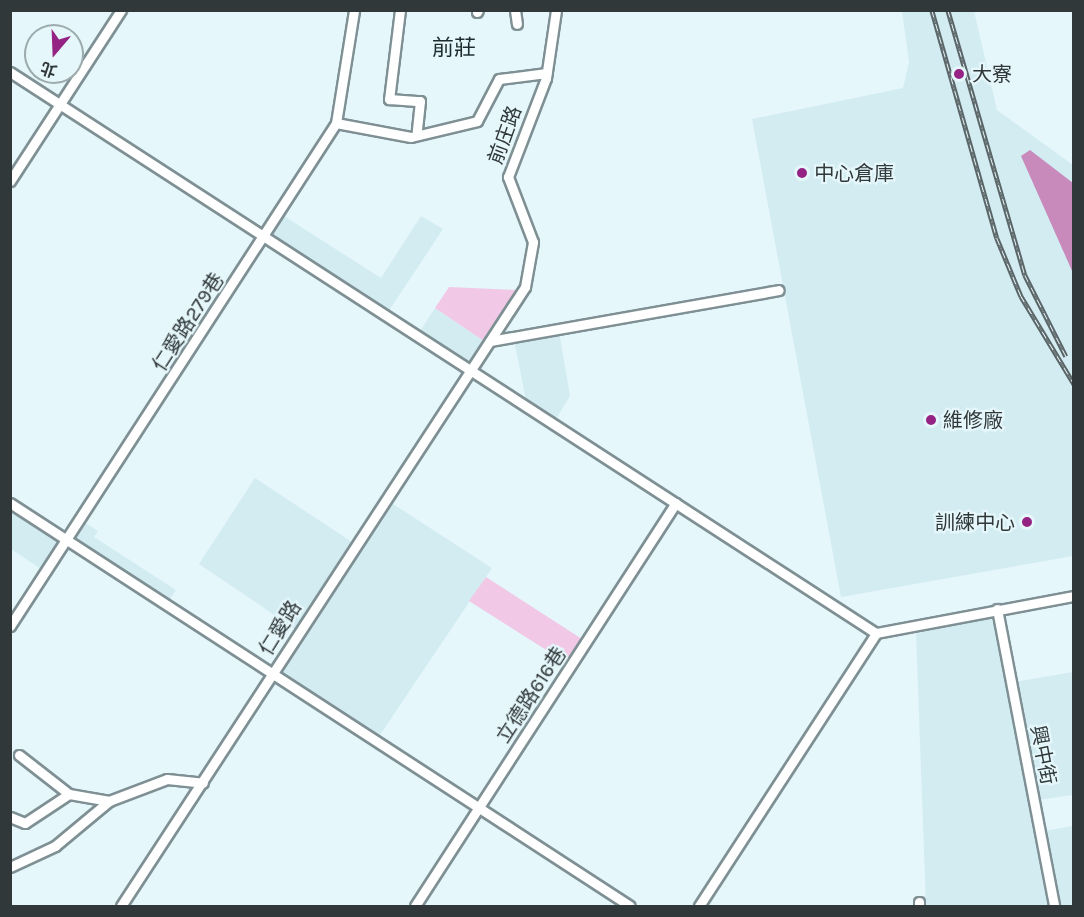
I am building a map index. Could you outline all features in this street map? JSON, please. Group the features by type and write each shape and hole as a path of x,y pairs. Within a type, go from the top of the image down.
{"street":[{"path":"10,181 121,10"},
{"path":"336,123 354,10"},
{"path":"400,10 389,99 420,101 417,132"},
{"path":"515,10 517,24"},
{"name":"前庄路","path":"471,370 520,297 528,272 533,242 508,177 547,73 556,10"},
{"path":"10,72 876,633 1074,596"},
{"name":"前庄路","path":"336,123 411,136 417,132 477,121 499,79 547,73"},
{"name":"仁愛路279巷","path":"10,626 264,238 336,123"},
{"path":"490,341 779,290"},
{"name":"仁愛路","path":"121,906 471,370"},
{"path":"10,503 630,906"},
{"name":"立德路616巷","path":"416,906 676,504"},
{"name":"興中街","path":"997,609 1054,906"},
{"path":"699,906 876,633"},
{"path":"19,755 69,794 110,801"},
{"path":"10,867 55,846 110,801 167,779 203,783"},
{"path":"10,817 25,823 69,794"}],"shaded area":[{"path":"902,11 974,11 997,110 1073,165 1073,556 841,597 752,119 903,88 909,62"},
{"path":"1030,150 1073,183 1073,273 1021,156"},
{"path":"284,216 381,278 421,216 443,229 388,312 269,237"},
{"path":"449,287 518,290 484,341 435,308"},
{"path":"435,308 484,341 469,363 420,331"},
{"path":"559,331 570,396 556,419 526,400 514,340"},
{"path":"255,478 352,542 295,629 199,564"},
{"path":"393,504 492,568 378,738 280,676"},
{"path":"10,510 59,541 41,569 11,549"},
{"path":"84,522 98,531 94,537 176,590 168,602 73,540"},
{"path":"486,577 582,639 565,662 469,601"},
{"path":"995,614 1048,906 926,906 916,634"},
{"path":"1073,672 1073,795 1038,800 1014,682"},
{"path":"1073,826 1073,906 1059,906 1044,831"}],"railway":[{"path":"932,10 997,238 1021,296 1074,384"},
{"path":"948,10 1025,275 1066,356"}],"place":[{"name":"大寮","path":"959,74"},
{"name":"中心倉庫","path":"802,173"},
{"name":"維修廠","path":"931,420"},
{"name":"訓練中心","path":"1027,522"}],"district":[{"name":"前莊","path":"454,49"}]}
